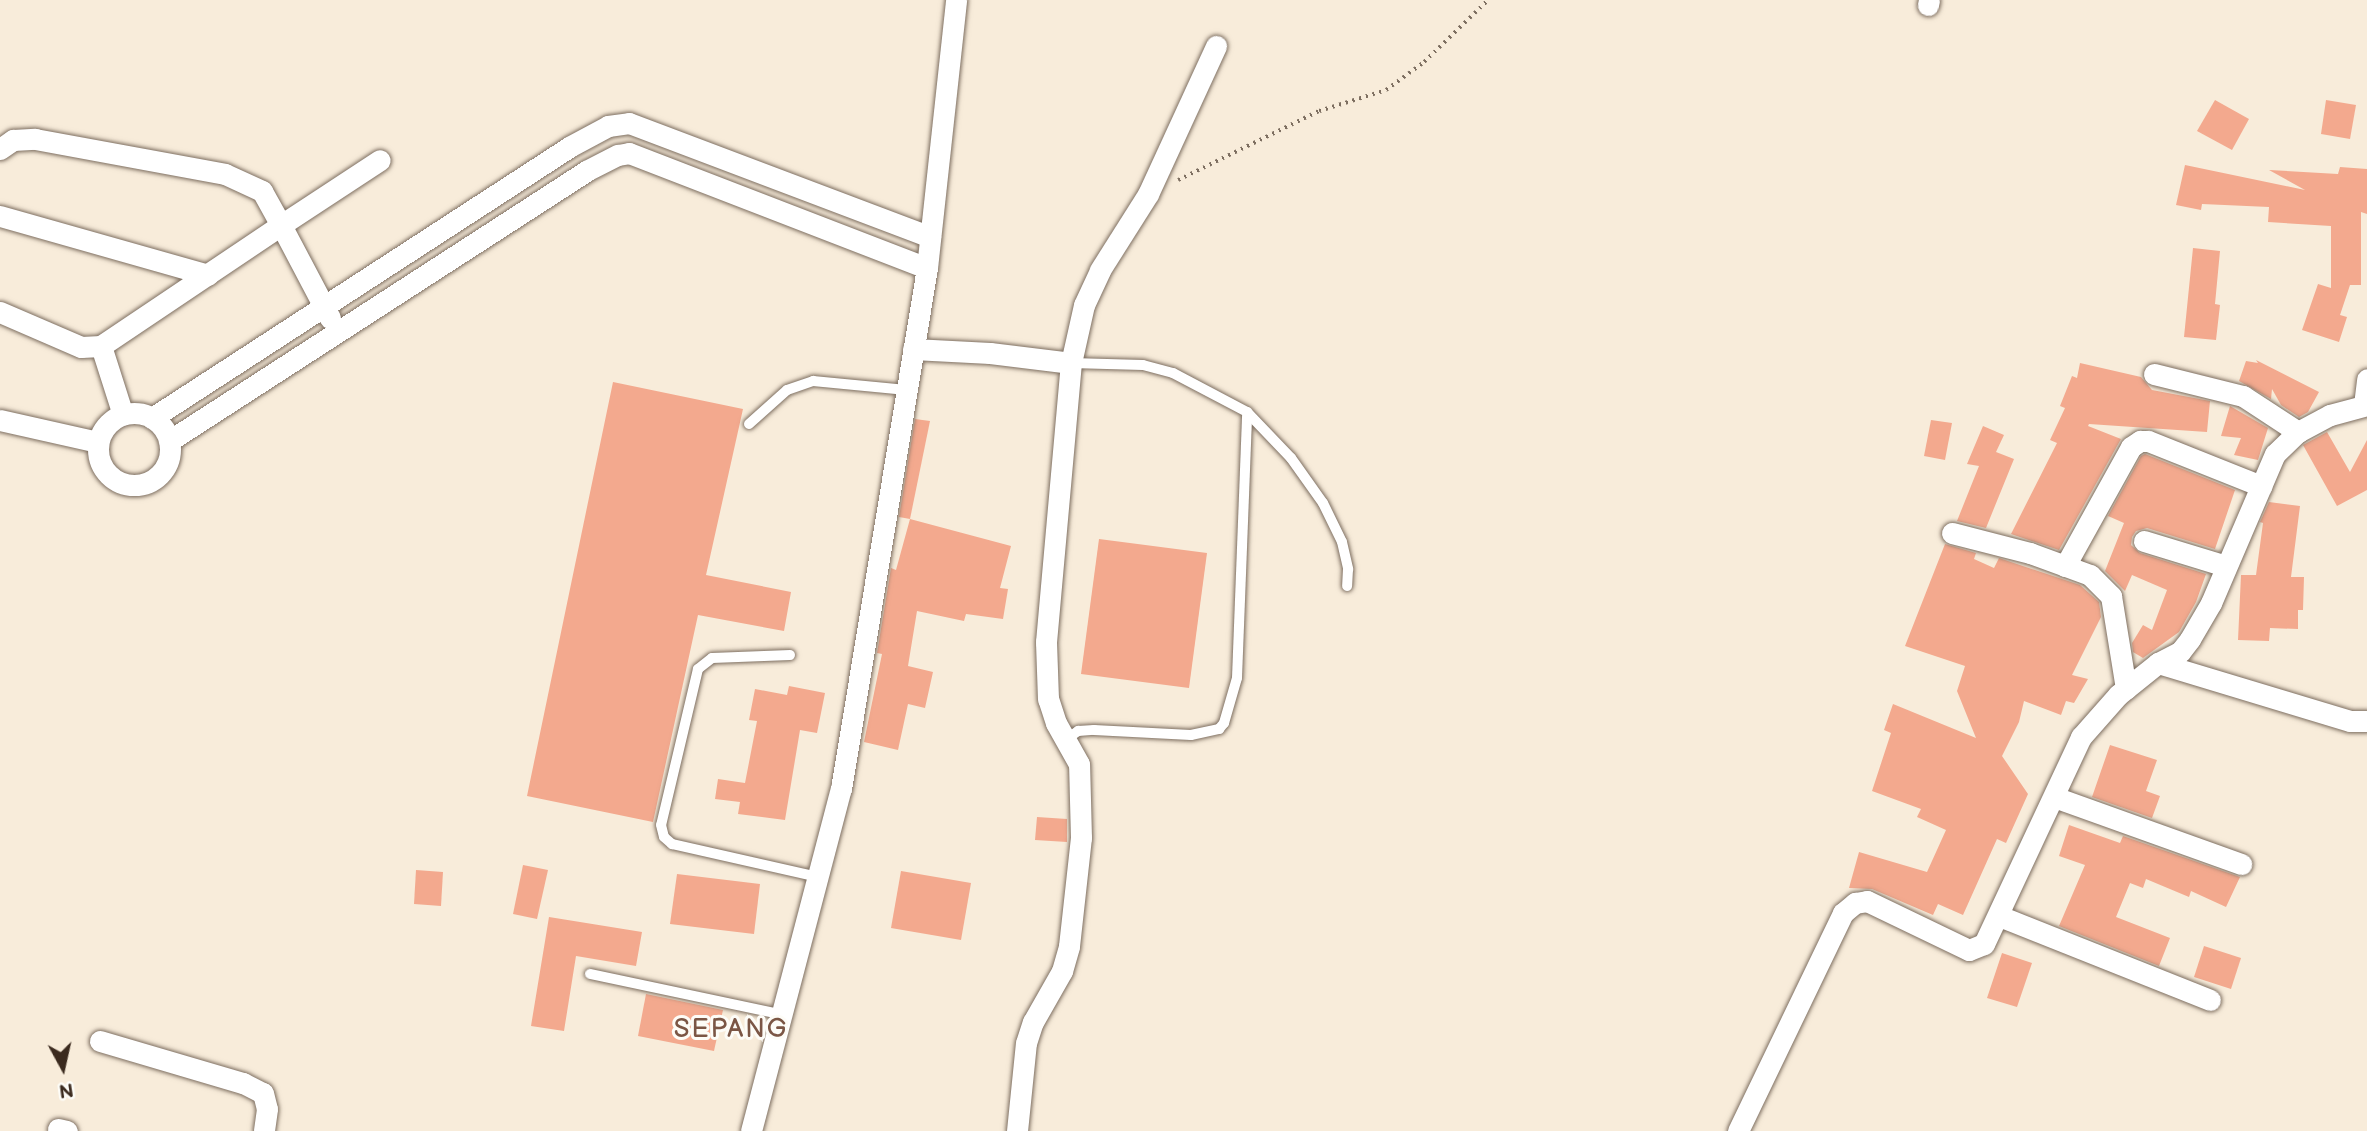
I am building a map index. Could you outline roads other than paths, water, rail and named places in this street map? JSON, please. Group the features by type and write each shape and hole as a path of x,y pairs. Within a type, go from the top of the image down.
{"street":[{"path":"751,1131 841,789 927,268 956,0"},
{"path":"1017,1131 1026,1043 1033,1022 1062,971 1069,946 1081,838 1079,764 1067,738 1056,723 1048,699 1046,642 1071,363 1084,305 1100,270 1147,194 1216,46"},
{"path":"152,418 608,126 629,123 930,237"},
{"path":"0,149 13,140 35,139 225,174 262,191 323,307 339,331"},
{"path":"670,169 679,142"},
{"path":"169,441 606,159 629,153 927,268"},
{"path":"0,312 81,347 101,345 380,160"},
{"path":"836,233 845,205"},
{"path":"0,216 208,275"},
{"path":"101,345 123,415"},
{"path":"914,349 990,353 1071,363"},
{"path":"2154,374 2243,396 2298,432"},
{"path":"1740,1126 1843,913 1855,903 1867,901 1969,950 1984,944 2081,737 2126,690 2158,663 2180,652 2190,639 2211,603 2275,454 2298,432 2330,415 2366,405 2367,379"},
{"path":"133,413 152,418 166,432 169,441 168,461 157,477 139,485 130,485 111,478 104,470 97,452 98,442 107,425 123,415 133,413"},
{"path":"0,420 98,442"},
{"path":"2065,566 2131,447 2140,441 2148,441 2261,486"},
{"path":"1952,533 2030,553 2090,575 2111,596 2126,690"},
{"path":"2144,541 2226,566"},
{"path":"2158,663 2350,721 2367,721"},
{"path":"2054,797 2241,864"},
{"path":"1999,916 2210,1000"},
{"path":"100,1041 243,1083 264,1093 267,1109 264,1131"}],"lane":[{"path":"1071,363 1143,365 1173,373 1247,412 1291,458 1323,503 1342,542 1348,569 1347,586"},
{"path":"748,424 787,390 813,381 907,390"},
{"path":"1067,738 1077,732 1094,730 1191,735 1219,729 1224,723 1237,678 1247,412"},
{"path":"790,655 712,657 698,669 661,825 663,837 672,844 819,877"},
{"path":"590,974 780,1014"}],"district":[{"name":"SEPANG","path":"731,1030"}]}
